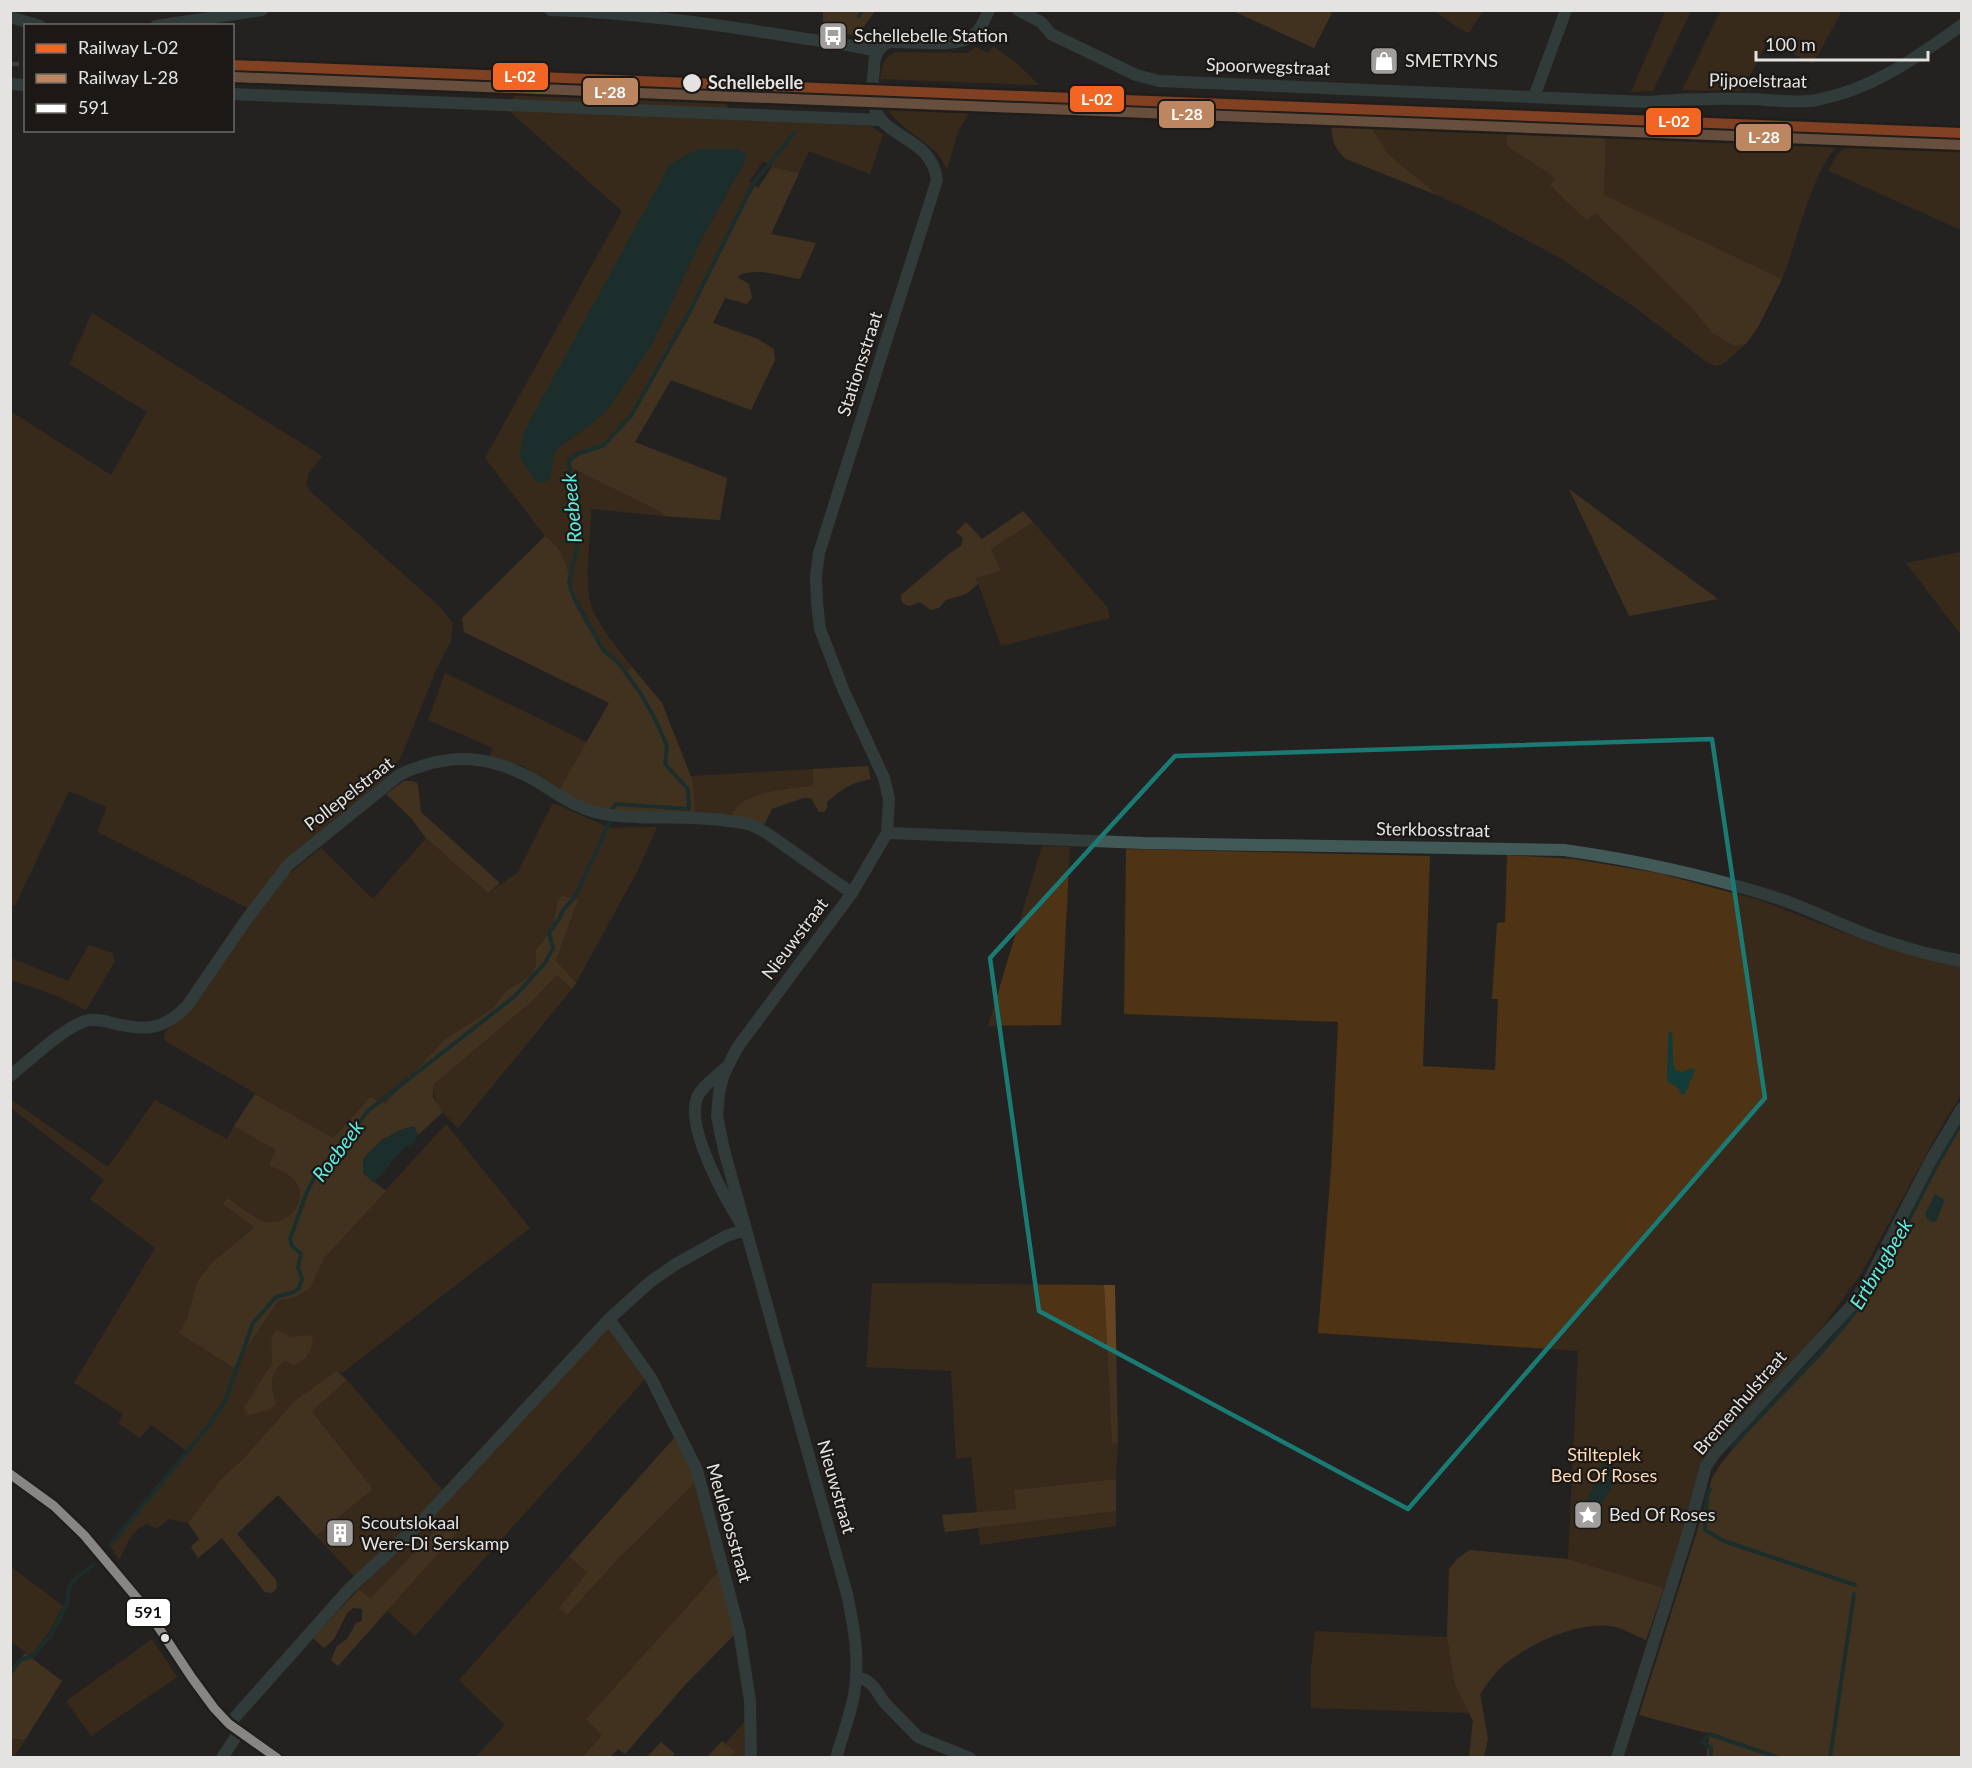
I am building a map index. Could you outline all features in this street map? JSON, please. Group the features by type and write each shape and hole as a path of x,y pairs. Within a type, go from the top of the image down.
{"street":[{"path":"169,24 262,10"},
{"path":"550,10 674,20 858,46 878,51"},
{"path":"882,120 875,111 873,102 874,63 881,46 890,42 962,41 979,30 989,10"},
{"name":"Spoorwegstraat","path":"1018,10 1041,22 1052,34 1148,79 1534,97"},
{"path":"1534,97 1566,10"},
{"path":"10,17 33,24"},
{"name":"Pijpoelstraat","path":"1534,97 1647,102 1688,99 1814,101 1843,94 1903,67 1962,25"},
{"path":"234,94 882,120"},
{"name":"Stationsstraat","path":"882,120 932,159 937,180 823,542 816,578 820,629 830,658 884,778 890,799 887,832"},
{"name":"Pollepelstraat","path":"10,1076 61,1036 86,1021 101,1020 138,1029 162,1025 176,1018 288,865 399,775 416,766 440,760 463,758 488,761 510,768 535,780 581,809 610,815 686,817 751,825 768,834 852,893"},
{"name":"Nieuwstraat","path":"836,1758 854,1696 857,1653 854,1629 847,1594 745,1230 717,1116 723,1076 737,1048 852,893 887,832"},
{"name":"Sterkbosstraat","path":"887,832 1144,843 1564,850 1662,867 1777,898 1881,940 1935,956 1962,961"},
{"name":"Nieuwstraat","path":"729,1064 698,1095 694,1106 700,1142 731,1208 745,1230"},
{"name":"Bremenhulstraat","path":"1617,1758 1688,1533 1706,1466 1715,1453 1851,1306 1870,1278 1931,1160 1962,1108"},
{"path":"222,1758 234,1728 349,1589 418,1525 609,1319 650,1282 676,1264 726,1236 745,1230"},
{"name":"Meulebosstraat","path":"609,1319 651,1378 697,1470 739,1630 750,1701 752,1758"},
{"path":"10,1474 54,1506 84,1535 147,1610 214,1708 234,1728 278,1758"},
{"path":"856,1677 866,1680 874,1687 884,1702 918,1737 970,1758"}],"highlighted area":[{"path":"1712,739 1765,1098 1408,1509 1039,1311 990,958 1175,756"}],"green space":[{"path":"1666,10 1691,11 1653,91 1631,92"},
{"path":"1721,10 1842,11 1813,64 1768,41 1742,91 1682,90"},
{"path":"1435,11 1483,11 1469,33"},
{"path":"993,46 1020,66 1039,85 880,79 882,67 895,52 968,53 975,47 988,53"},
{"path":"515,91 725,102 735,119 871,126 883,135 870,174 809,151 799,173 772,167 763,161 749,182 755,186 731,227 665,358 631,416 604,445 578,454 572,468 663,513 663,516 591,509 589,598 600,624 632,667 628,671 620,667 604,651 581,616 572,598 568,570 559,550 545,536 485,458 622,211 509,111","holes":["737,149 746,159 702,238 652,344 608,409 561,445 554,455"]},
{"path":"894,100 972,108 958,132 947,170 937,153 893,116 886,102"},
{"path":"1369,123 1507,127 1507,146 1557,178 1551,185 1586,220 1596,212 1692,308 1712,333 1734,346 1746,344 1723,364 1716,366 1705,361 1633,306 1560,258 1484,217 1439,196 1389,155"},
{"path":"1606,130 1845,138 1823,166 1807,204 1782,279 1604,195"},
{"path":"1855,144 1961,149 1961,230 1829,171 1838,154"},
{"path":"92,313 322,456 308,475 306,484 311,492 439,606 453,623 451,641 437,668 401,757 384,779 307,842 248,908 97,832 107,807 69,791 15,906 11,905 10,411 111,475 147,412 69,364"},
{"path":"1033,522 1107,607 1110,618 1001,646 976,578 1001,571 991,549"},
{"path":"1962,552 1961,635 1906,563"},
{"path":"445,673 587,742 559,790 523,766 490,756 493,748 428,720"},
{"path":"813,769 814,786 781,789 740,804 731,817 695,814 691,776"},
{"path":"553,803 610,828 657,827 638,870 576,983 556,962 578,900 558,900 552,929 536,950 536,965 532,975 507,990 492,1009 444,1040 385,1104 370,1097 332,1138 165,1041 166,1031 177,1022 285,877 321,848 373,899 426,838 488,893 517,873"},
{"path":"1042,846 1070,847 1061,1025 988,1026"},
{"name":"Stilteplek Bed Of Roses","path":"1126,849 1430,856 1423,1066 1495,1070 1498,999 1492,999 1497,923 1505,922 1507,855 1574,859 1658,873 1759,900 1873,944 1961,967 1961,1095 1861,1274 1817,1334 1716,1443 1664,1588 1568,1559 1578,1351 1318,1333 1331,1169 1338,1022 1124,1014"},
{"path":"89,945 112,953 115,961 86,1010 52,994 11,980 11,958 68,981"},
{"path":"557,975 572,989 458,1128 437,1104 433,1085 530,1003"},
{"path":"10,1099 108,1167 155,1100 227,1139 234,1126 277,1150 269,1165 291,1177 298,1186 300,1194 296,1209 283,1219 267,1222 227,1198 223,1204 254,1227 242,1236 197,1282 187,1318 179,1333 232,1368 278,1301 296,1297 310,1288 325,1257 446,1124 530,1228 342,1373 337,1371 220,1480 188,1523 169,1519 157,1529 147,1524 141,1527 130,1539 119,1560 110,1546 187,1451 151,1425 140,1438 118,1423 123,1414 74,1383 155,1248 90,1199 104,1180 11,1108","holes":["310,1335 293,1365 285,1361 274,1373 272,1390 276,1401 267,1411 248,1414 256,1389 272,1363 271,1340"]},
{"path":"872,1283 1104,1285 1112,1442 1118,1442 1116,1479 1014,1490 1016,1509 977,1512 971,1457 956,1459 951,1371 866,1367"},
{"path":"607,1326 647,1377 415,1636 387,1611 459,1529 448,1518 370,1600 359,1589 432,1516"},
{"path":"347,1380 444,1492 356,1578 316,1536 373,1489 312,1410"},
{"path":"695,1477 720,1570 586,1719 603,1734 581,1757 476,1757 505,1725 459,1680 569,1556 587,1573 558,1609 567,1615 620,1557 693,1485"},
{"path":"1116,1511 1116,1526 980,1545 978,1528"},
{"path":"10,1566 63,1606 50,1631 29,1655 11,1641"},
{"path":"1315,1631 1447,1637 1455,1685 1469,1713 1311,1708 1311,1668"},
{"path":"152,1639 177,1677 91,1736 66,1701"},
{"path":"747,1719 749,1757 730,1757 734,1752 725,1744"},
{"path":"10,1739 25,1740 14,1757 11,1757"}],"shaded area":[{"path":"823,10 875,11 858,35 823,33"},
{"path":"1326,10 1332,13 1314,48 1233,11"},
{"path":"1331,122 1369,123 1389,155 1439,196 1346,159 1338,151 1334,142"},
{"path":"1507,127 1606,130 1604,195 1782,279 1758,327 1746,344 1734,346 1712,333 1692,308 1596,213 1586,220 1550,185 1556,178 1507,146"},
{"path":"772,167 799,173 771,234 816,243 800,279 759,272 737,277 749,284 752,298 747,304 725,298 713,323 758,339 774,349 775,360 751,410 671,380 635,442 727,478 720,520 663,516 663,513 572,468 569,460 578,454 604,445 631,416 665,358 731,227 755,186 758,188"},
{"path":"1569,489 1718,599 1629,616"},
{"path":"1023,511 1033,522 991,549 1001,571 976,578 978,584 966,594 946,600 939,608 931,610 920,602 909,606 902,603 901,595 961,546 963,538 956,532 966,522 982,539"},
{"path":"545,536 555,545 562,557 570,577 572,598 604,651 628,671 632,667 662,703 693,782 695,814 605,810 581,803 559,790 609,703 464,632 462,618"},
{"path":"868,766 871,779 853,784 843,790 827,802 824,812 819,812 811,798 803,798 772,809 764,825 731,817 745,800 785,789 813,786 813,769"},
{"path":"404,781 413,781 418,784 421,812 500,883 488,893 426,838 411,818 386,794"},
{"path":"563,896 578,900 556,961 576,983 572,989 557,975 530,1003 433,1085 433,1097 443,1112 418,1135 414,1127 383,1139 363,1159 363,1173 386,1191 325,1257 310,1288 296,1297 278,1301 233,1368 179,1333 187,1318 197,1282 211,1264 254,1227 223,1204 227,1198 267,1222 283,1219 296,1208 299,1201 298,1186 293,1179 269,1165 276,1150 234,1126 255,1094 333,1138 370,1097 385,1104 444,1040 492,1009 507,990 532,975 536,965 536,950 552,929 558,900"},
{"path":"1961,1127 1961,1757 1706,1757 1710,1734 1639,1715 1712,1478 1722,1462 1751,1428 1821,1355 1869,1297"},
{"path":"1104,1285 1115,1285 1118,1442 1112,1443"},
{"path":"276,1330 291,1337 310,1335 313,1338 311,1347 301,1361 293,1365 285,1361 277,1368 272,1384 276,1401 274,1406 267,1411 247,1415 244,1408 272,1363 271,1340"},
{"path":"337,1371 347,1380 312,1411 373,1489 316,1536 278,1495 237,1534 276,1580 277,1588 272,1593 265,1592 222,1538 198,1558 191,1547 199,1539 188,1523 220,1480 244,1458 296,1400"},
{"path":"676,1436 695,1477 693,1485 620,1557 567,1615 558,1609 587,1573 569,1556"},
{"path":"1116,1479 1116,1511 945,1532 942,1515 1016,1509 1014,1490"},
{"path":"448,1517 460,1529 338,1666 331,1660 337,1646 347,1639 356,1623 362,1621 362,1609 353,1608 347,1613 334,1639 324,1648 313,1638 359,1589 370,1599"},
{"path":"1469,1550 1568,1559 1664,1588 1646,1640 1616,1627 1587,1626 1542,1641 1501,1668 1480,1694 1488,1739 1484,1757 1469,1757 1473,1721 1455,1685 1447,1637 1449,1569"},
{"path":"720,1570 737,1632 685,1685 625,1754 618,1749 610,1757 581,1758 602,1735 586,1719"},
{"path":"25,1653 62,1681 25,1740 10,1739 11,1675"},
{"path":"722,1741 735,1752 730,1757 707,1757"},
{"path":"661,1742 675,1754 671,1757 647,1757"}],"water":[{"path":"698,149 737,149 745,153 746,159 702,238 652,344 608,409 561,445 554,455 550,479 543,483 535,480 520,457 523,433 670,164"},
{"path":"1672,1031 1675,1070 1682,1072 1693,1068 1695,1070 1685,1094 1681,1094 1677,1087 1667,1081 1668,1038 1669,1032"},
{"path":"414,1126 418,1135 414,1143 404,1148 374,1183 363,1173 363,1159 386,1138"},
{"path":"1935,1194 1945,1200 1936,1221 1932,1222 1925,1214"},
{"path":"1610,1463 1618,1472 1617,1477 1599,1509 1592,1513 1589,1520 1584,1518 1585,1504 1592,1490 1596,1470 1603,1464"}],"waterway":[{"name":"Roebeek","path":"859,16 862,10"},
{"name":"Roebeek","path":"612,809 616,804 689,809 688,789 665,764 667,746 641,694 617,661 604,651 572,593 569,583 579,538 570,507 569,460 578,454 604,445 631,416 688,315 753,184 795,132"},
{"name":"Roebeek","path":"111,1544 210,1424 225,1401 253,1323 276,1297 294,1292 299,1288 302,1279 298,1267 301,1254 292,1246 290,1239 306,1194 316,1174 369,1110 515,996 545,963 553,948 549,933 563,910 575,897 611,819"},
{"name":"Ertbrugbeek","path":"1732,1447 1833,1339 1871,1290 1962,1121"},
{"path":"1710,1489 1707,1497 1705,1530 1724,1541 1855,1585"},
{"name":"Roebeek","path":"10,1674 20,1660 33,1656 51,1635 68,1602 68,1590 72,1582 93,1565"},
{"name":"Ertbrugbeek","path":"1830,1758 1854,1594"},
{"name":"Ertbrugbeek","path":"1711,1758 1711,1748 1703,1742 1709,1734 1780,1758"}],"railway":[{"path":"10,64 24,64"},
{"path":"234,73 699,97 854,89"}],"rail line":[{"name":"L-02","path":"234,65 1962,133"},
{"name":"L-28","path":"234,77 1962,145"}],"transit line":[{"name":"591","path":"10,1474 54,1506 84,1535 147,1610 214,1708 229,1724 277,1758"}],"place":[{"name":"Schellebelle Station","path":"833,36"},
{"name":"SMETRYNS","path":"1384,61"},
{"name":"Schellebelle","path":"692,83"},
{"name":"Bed Of Roses","path":"1588,1515"},
{"name":"Scoutslokaal Were-Di Serskamp","path":"340,1533"}]}
